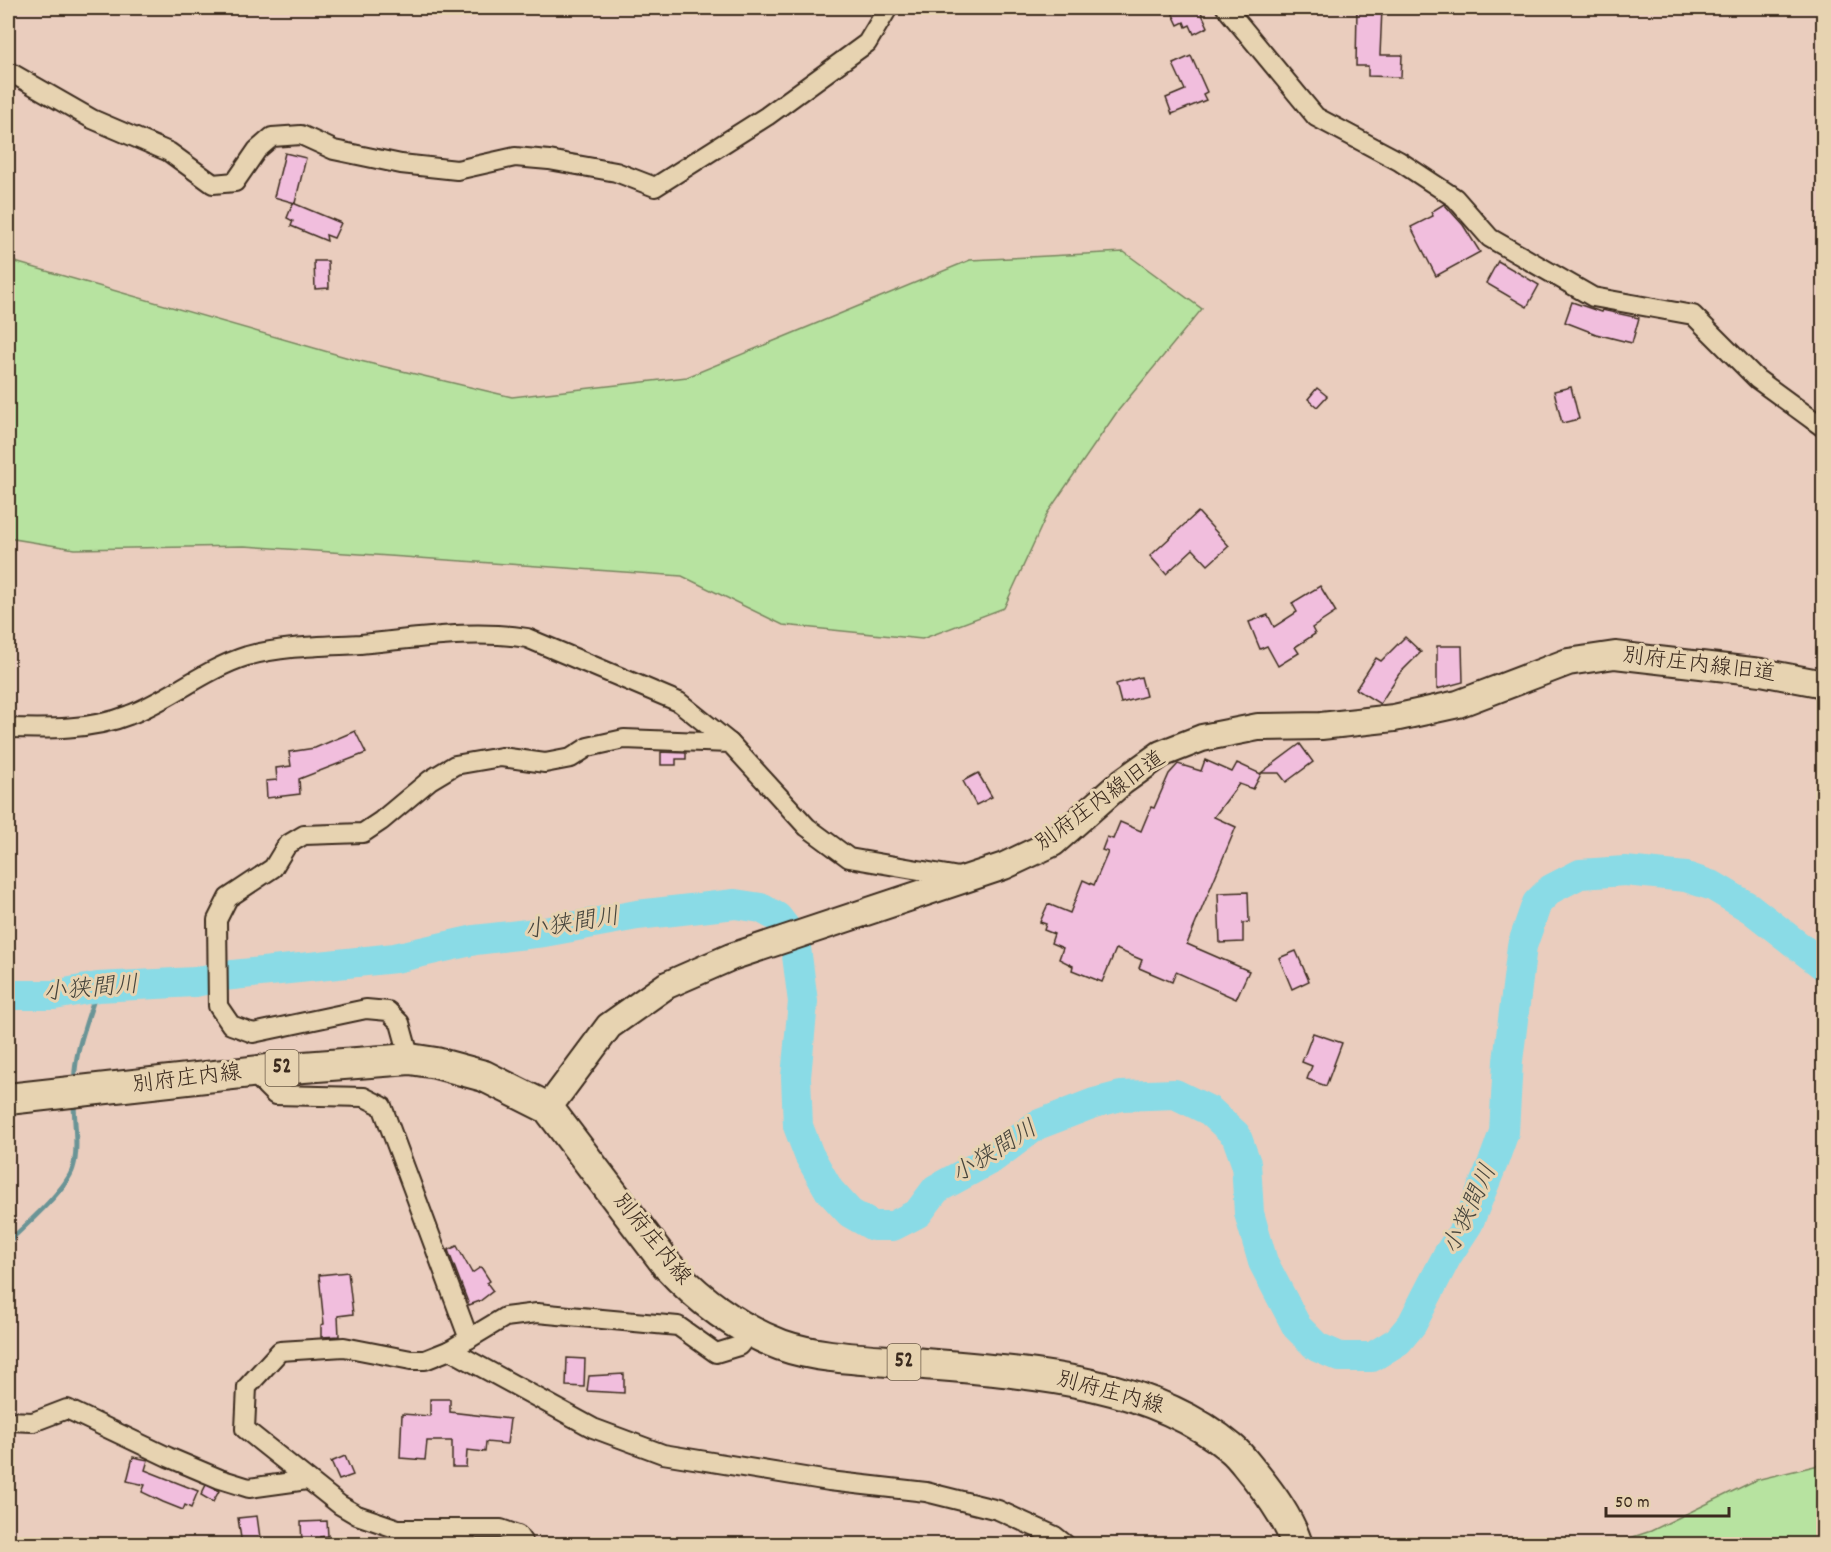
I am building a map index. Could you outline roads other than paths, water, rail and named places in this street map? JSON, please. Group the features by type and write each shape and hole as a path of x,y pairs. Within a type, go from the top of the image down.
{"main road":[{"name":"別府庄内線","path":"8,1099 252,1072 410,1059 484,1076 548,1108 674,1273 688,1289 716,1311 783,1346 828,1355 1067,1380 1141,1398 1182,1414 1233,1449 1277,1502 1297,1545"}],"street":[{"path":"8,71 92,119 169,152 213,184 236,182 257,150 272,137 301,135 334,150 401,164 457,170 515,157 549,160 616,172 655,187 767,116 867,43 888,8"},
{"path":"1226,8 1316,117 1408,167 1455,198 1490,238 1593,297 1692,315 1757,379 1824,428"},
{"path":"8,728 44,729 108,722 131,715 198,678 246,657 274,650 437,635 501,634 527,638 679,702 730,743 807,827 849,858 967,878"},
{"name":"別府庄内線旧道","path":"548,1108 609,1026 667,985 731,957 1004,866 1053,843 1122,782 1161,754 1203,738 1258,727 1321,726 1394,718 1458,705 1568,663 1615,655 1761,672 1824,684"},
{"path":"410,1059 400,1023 388,1011 366,1009 253,1033 231,1025 218,1006 217,920 228,898 273,868 287,845 304,835 363,833 430,780 455,765 501,757 545,763 571,758 588,747 624,739 730,743"},
{"path":"252,1072 274,1095 364,1097 382,1106 468,1339"},
{"path":"524,1545 518,1535 501,1529 398,1529 357,1515 307,1480 245,1429 247,1387 280,1351 344,1347 411,1360 425,1360 450,1350 505,1317 537,1313 678,1326 716,1353 739,1346 751,1331"},
{"path":"450,1350 593,1428 663,1454 829,1481 927,1492 999,1510 1055,1536 1065,1545"},
{"path":"8,1420 33,1422 67,1409 168,1457 220,1479 249,1488 307,1480"}],"waterway":[{"name":"小狭間川","path":"8,995 54,995 98,987 195,982 223,976 395,958 475,940 544,932 637,915 735,904 761,908 777,917 795,940 803,1002 796,1077 798,1126 809,1155 829,1190 850,1213 873,1226 893,1226 918,1213 936,1189 993,1158 1037,1125 1094,1103 1121,1096 1175,1094 1210,1111 1236,1135 1246,1163 1249,1213 1263,1262 1297,1327 1317,1347 1340,1357 1372,1357 1398,1341 1412,1324 1447,1256 1468,1224 1494,1160 1504,1132 1508,1061 1522,946 1537,903 1551,889 1580,874 1625,871 1686,877 1713,886 1750,908 1824,966"},
{"path":"75,1083 79,1048 98,987"},
{"path":"8,1242 44,1207 69,1177 76,1153 74,1102"}]}
